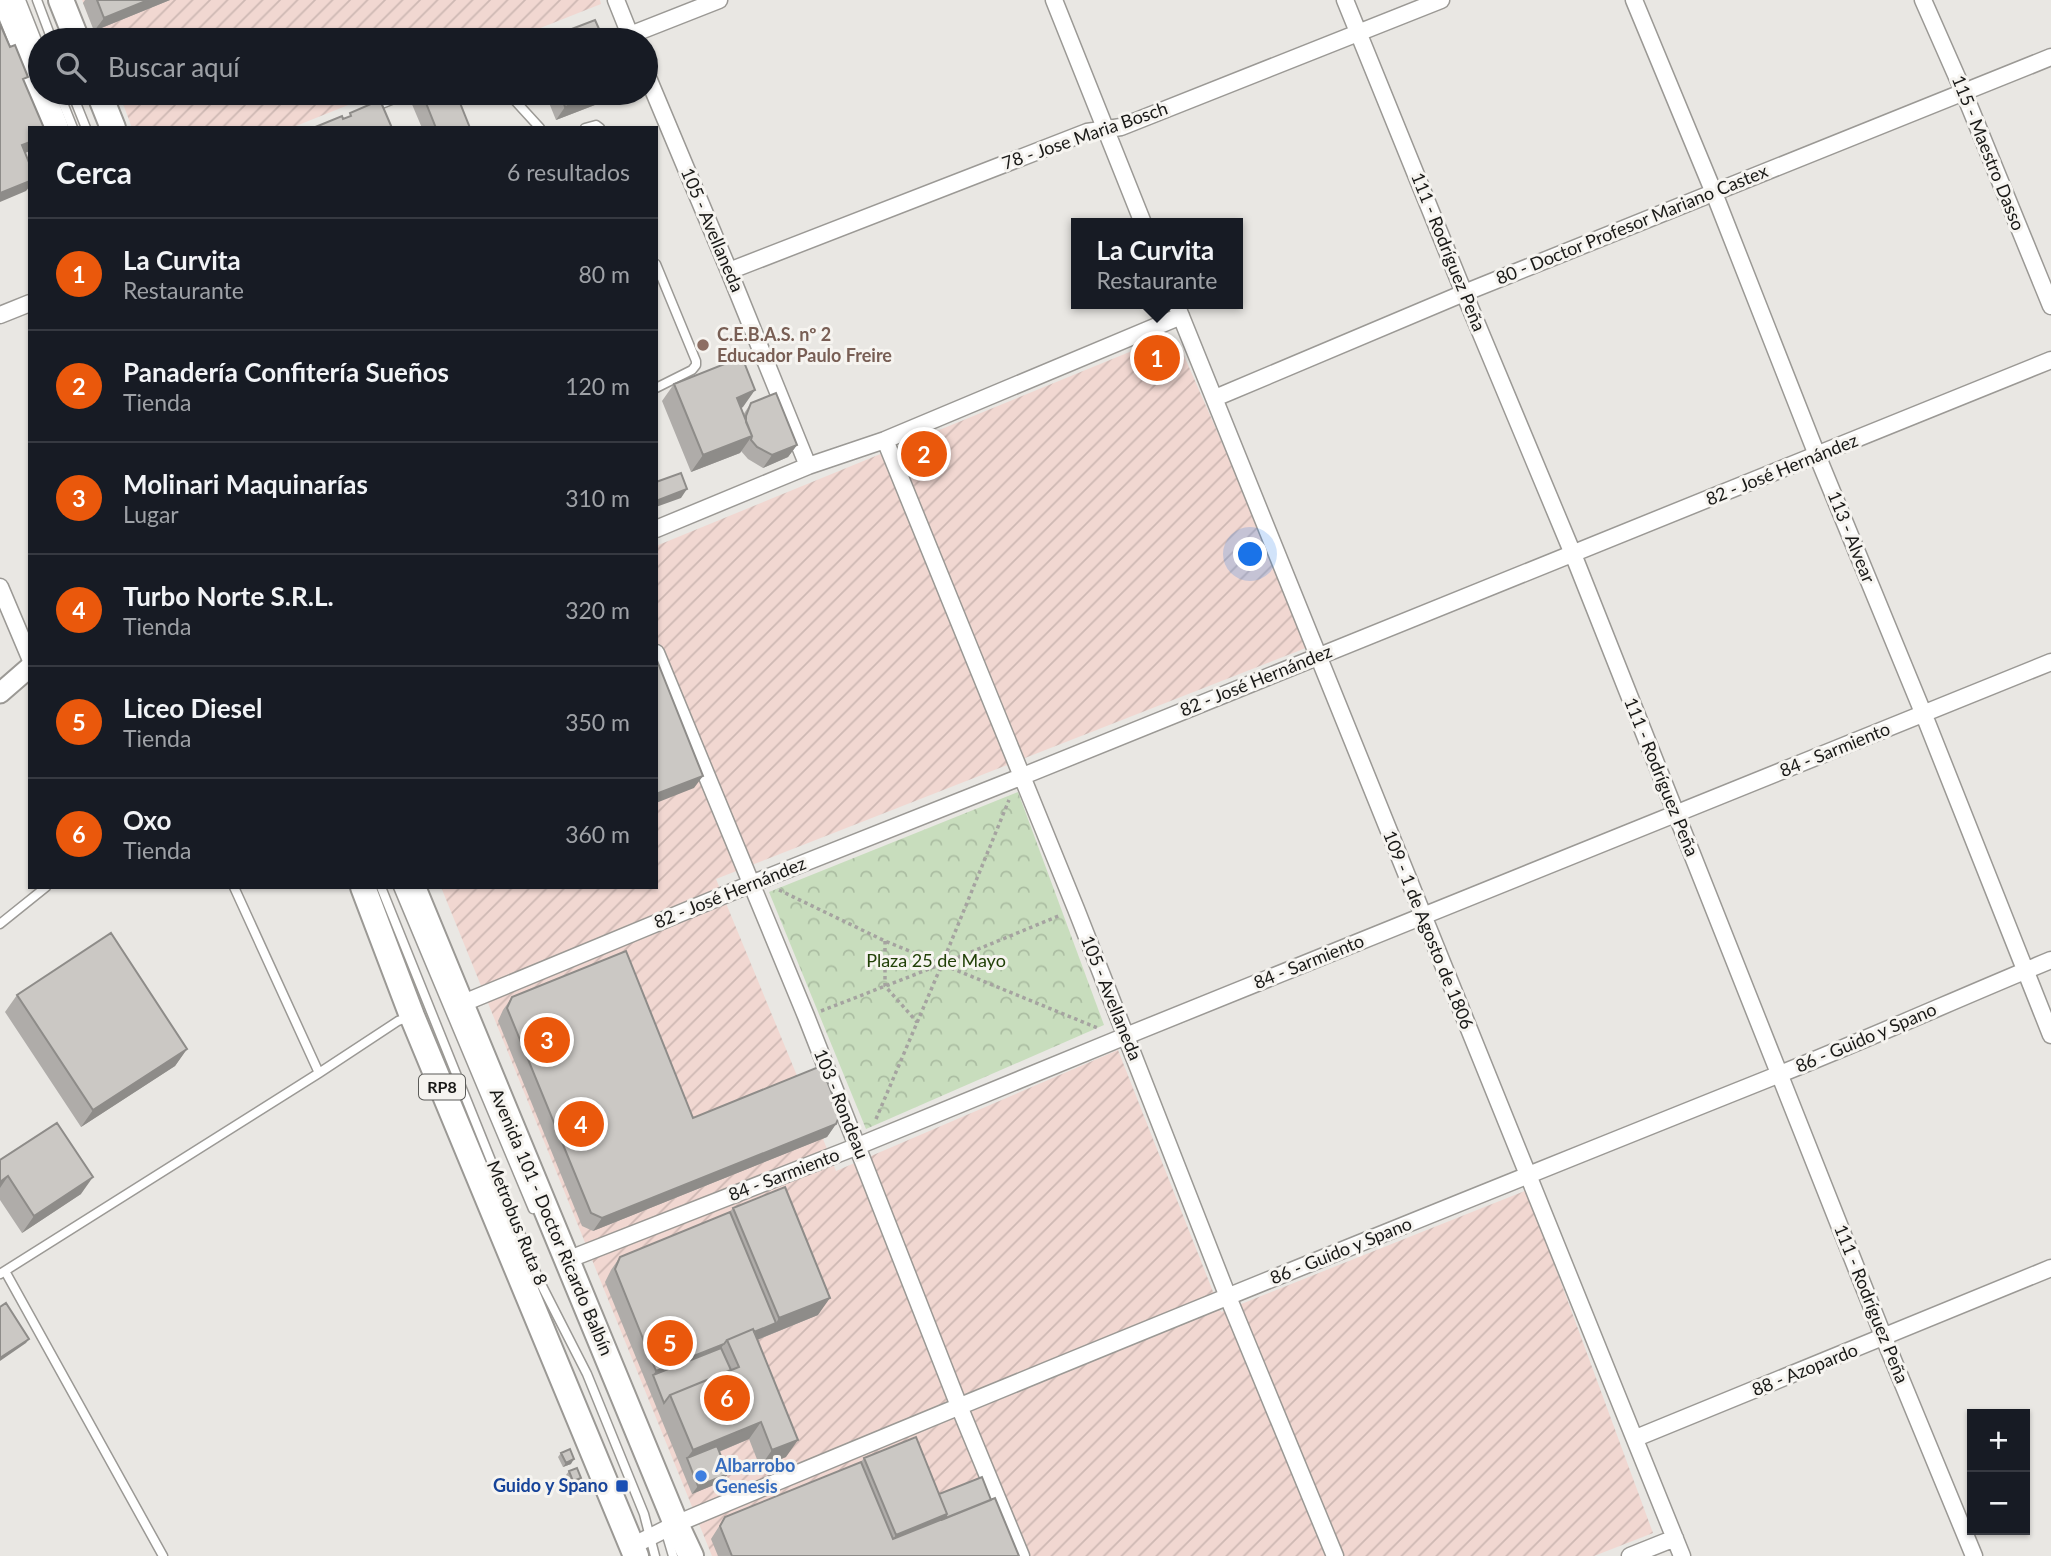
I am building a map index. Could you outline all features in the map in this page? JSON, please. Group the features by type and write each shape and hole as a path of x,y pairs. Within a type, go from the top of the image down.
{"main road":[{"path":"61,0 72,28"},
{"path":"11,4 28,53"},
{"path":"47,105 55,126"},
{"path":"104,105 112,126"},
{"name":"RP8","path":"364,889 412,1016 643,1549"},
{"name":"Avenida 101 - Doctor Ricardo Balbín","path":"415,889 567,1260 668,1524 691,1556"}],"street":[{"path":"616,0 627,28"},
{"path":"654,28 719,0"},
{"path":"1054,0 1141,218"},
{"name":"111 - Rodríguez Peña","path":"1345,0 1573,554 1884,1338 1974,1556"},
{"name":"78 - Jose Maria Bosch","path":"729,271 1087,132 1121,127 1441,0"},
{"name":"113 - Alvear","path":"1634,0 2051,1035"},
{"name":"115 - Maestro Dasso","path":"1923,0 2051,306"},
{"name":"80 - Doctor Profesor Mariano Castex","path":"1215,398 1464,293 2051,57"},
{"name":"105 - Avellaneda","path":"658,102 808,466"},
{"path":"0,315 28,304"},
{"path":"658,528 808,466 885,440 1178,310"},
{"name":"109 - 1 de Agosto de 1806","path":"1178,310 1682,1556"},
{"name":"82 - José Hernández","path":"461,1004 756,882 2051,360"},
{"name":"105 - Avellaneda","path":"885,440 1076,909 1228,1297 1335,1556"},
{"path":"0,587 28,653"},
{"name":"103 - Rondeau","path":"658,658 756,882 806,1016 862,1144 959,1406 1021,1556"},
{"name":"84 - Sarmiento","path":"567,1260 862,1144 2051,662"},
{"path":"0,694 28,669"},
{"name":"86 - Guido y Spano","path":"643,1549 668,1524 1780,1074 2051,960"},
{"name":"88 - Azopardo","path":"1636,1438 2051,1268"},
{"path":"1630,1556 1675,1538"}],"lane":[{"path":"37,0 48,28"},
{"path":"11,4 28,30"},
{"path":"64,105 72,126"},
{"path":"77,105 85,126"},
{"path":"362,113 381,105"},
{"path":"519,105 537,126"},
{"path":"658,269 696,361 692,370 658,387"},
{"path":"0,924 44,889"},
{"path":"235,889 319,1073"},
{"name":"Metrobus Ruta 8","path":"382,889 539,1280 587,1374 644,1514 643,1549"},
{"name":"Metrobus Ruta 8","path":"399,889 537,1217"},
{"path":"163,1556 2,1273 398,1021 412,1016"},
{"name":"Metrobus Ruta 8","path":"570,1291 654,1495"},
{"path":"668,1524 673,1556"}],"path":[{"path":"862,1144 942,964 1020,777"},
{"path":"756,882 885,941 1124,1037"},
{"path":"806,1016 1076,909"},
{"path":"885,941 885,986 917,1022"}],"shaded area":[{"path":"82,0 600,0 601,4 540,28 93,28"},
{"path":"123,105 348,105 296,126 131,126"},
{"path":"1166,337 1178,342 1311,646 716,879 800,1083 831,1127 827,1137 823,1139 836,1171 1118,1050 1221,1312 1527,1190 1653,1533 1594,1556 712,1556 442,889 658,889 658,545"}],"green space":[{"name":"Plaza 25 de Mayo","path":"1018,792 1104,1025 866,1129 769,892"}],"building":[{"path":"97,0 148,0 104,18"},
{"path":"595,20 599,28 574,28"},
{"path":"0,24 10,47 15,45 28,77 23,79 28,91 28,105 34,105 43,126 28,126 28,143 22,145 28,160 28,182 0,193"},
{"path":"368,105 382,105 391,126 318,126 342,116 343,119 351,116 350,113"},
{"path":"427,105 461,105 469,126 435,126"},
{"path":"1163,338 1175,342 1180,355 1155,364 1147,344"},
{"path":"742,357 755,390 737,398 752,436 703,455 674,384"},
{"path":"776,393 797,445 772,455 757,447 751,440 746,416 751,403"},
{"path":"935,431 943,451 924,459 917,438"},
{"path":"681,473 687,489 658,500 658,481"},
{"path":"658,663 703,776 658,793"},
{"path":"111,933 187,1049 93,1110 17,995"},
{"path":"626,951 693,1118 821,1066 840,1114 836,1124 602,1218 591,1213 507,1008 512,997"},
{"path":"57,1123 93,1177 34,1216 8,1176 0,1182 0,1160"},
{"path":"785,1187 830,1298 779,1318 733,1208"},
{"path":"730,1212 776,1323 754,1332 753,1329 727,1340 724,1344 656,1371 615,1269 620,1257"},
{"path":"6,1303 29,1339 0,1358 0,1307"},
{"path":"753,1329 798,1440 772,1450 761,1422 693,1450 670,1395 739,1367 727,1340"},
{"path":"721,1348 731,1370 670,1395 664,1403 653,1375"},
{"path":"916,1437 947,1514 896,1535 864,1458"},
{"path":"717,1446 728,1474 698,1486 687,1458"},
{"path":"570,1449 574,1459 566,1463 561,1453"},
{"path":"861,1462 893,1539 995,1498 1019,1556 732,1556 720,1526 725,1517"},
{"path":"577,1468 581,1478 573,1481 569,1471"},
{"path":"982,1477 991,1500 944,1519 947,1514 939,1494"}],"place":[{"name":"C.E.B.A.S. nº 2 Educador Paulo Freire","path":"703,345"},
{"name":"La Curvita","path":"1157,358"},
{"name":"Panadería Confitería Sueños","path":"924,454"},
{"name":"Molinari Maquinarías","path":"547,1040"},
{"name":"Turbo Norte S.R.L.","path":"581,1124"},
{"name":"Liceo Diesel","path":"670,1343"},
{"name":"Oxo","path":"727,1398"},
{"name":"Albarrobo Genesis","path":"701,1476"},
{"name":"Guido y Spano","path":"622,1486"}]}
